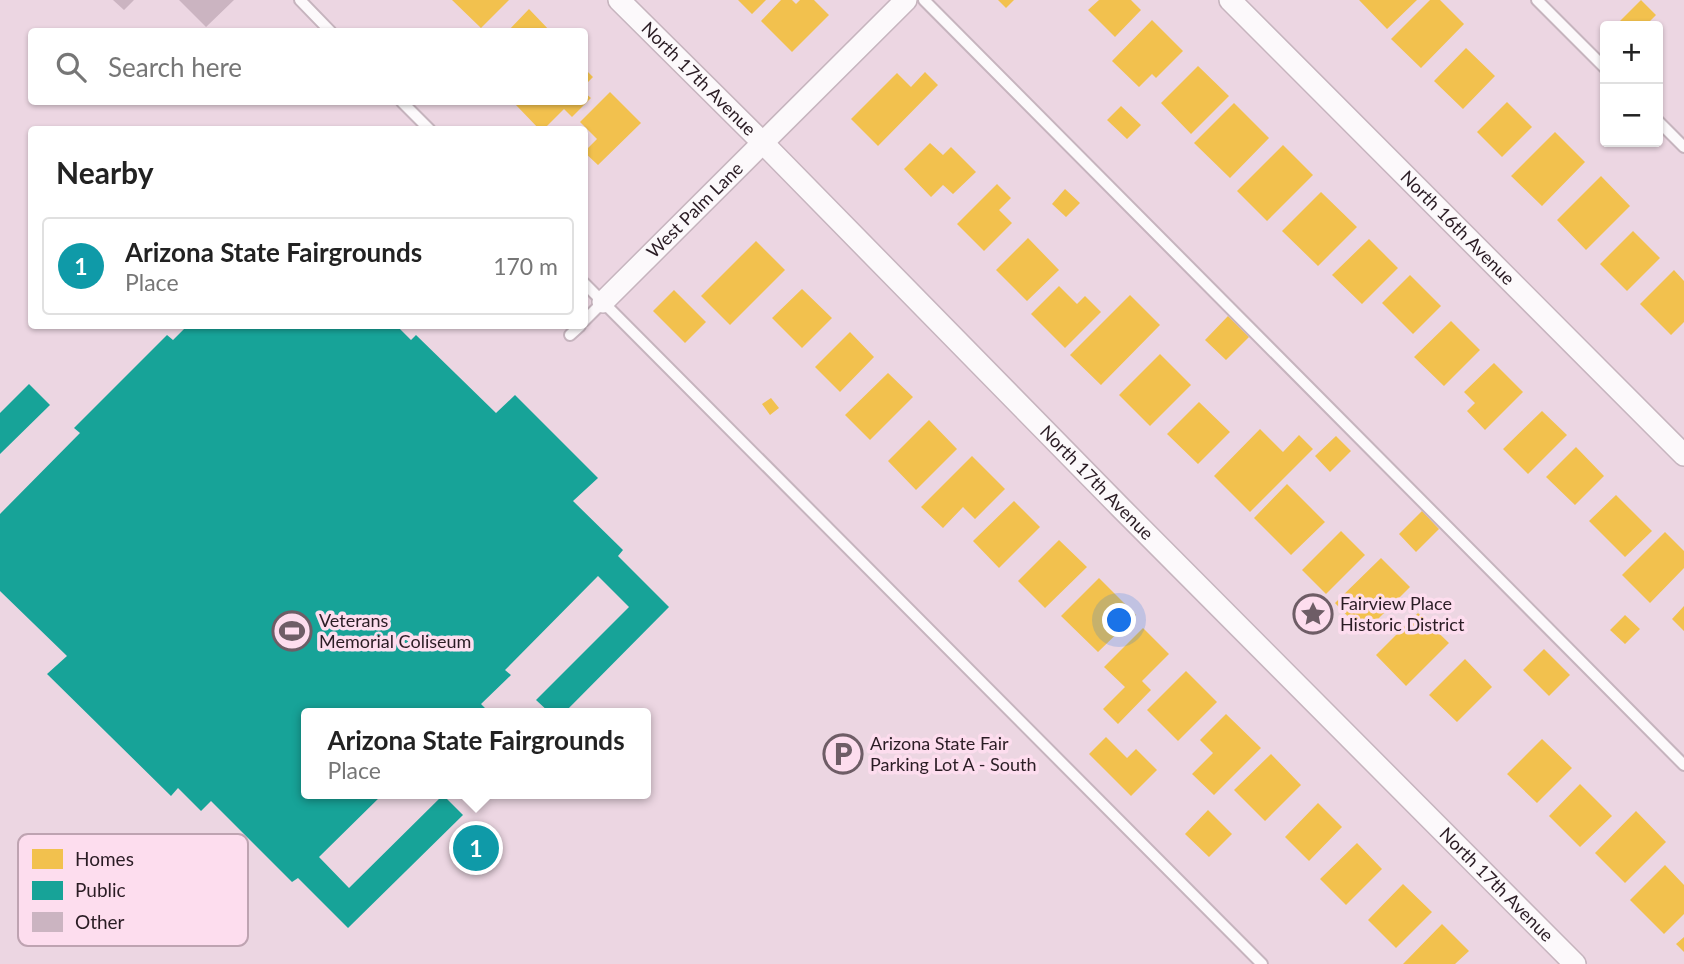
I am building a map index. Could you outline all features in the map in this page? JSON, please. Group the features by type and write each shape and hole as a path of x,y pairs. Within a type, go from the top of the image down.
{"street":[{"name":"North 17th Avenue","path":"619,0 1575,964"},
{"name":"West Palm Lane","path":"603,302 906,0"},
{"name":"North 16th Avenue","path":"1230,0 1684,455"}],"lane":[{"path":"300,0 327,28"},
{"path":"924,0 1684,765"},
{"path":"1537,0 1600,63"},
{"path":"405,105 426,126"},
{"path":"1663,126 1684,147"},
{"path":"588,287 1262,964"},
{"path":"588,317 603,302"},
{"path":"570,335 577,329"}],"building: Homes":[{"path":"452,0 509,0 481,28"},
{"path":"738,0 766,0 752,14"},
{"path":"781,0 792,0 796,4 800,0 814,0 829,15 792,52 761,21"},
{"path":"998,0 1014,0 1006,8"},
{"path":"1099,0 1131,0 1141,10 1115,37 1088,10"},
{"path":"1359,0 1417,0 1387,29"},
{"path":"1430,0 1440,0 1464,24 1421,68 1391,39"},
{"path":"1641,0 1656,15 1650,21 1620,21"},
{"path":"529,9 547,28 511,28"},
{"path":"1152,20 1183,51 1156,78 1152,74 1139,87 1112,61"},
{"path":"1466,48 1495,76 1463,109 1434,81"},
{"path":"1198,66 1229,96 1191,134 1161,103"},
{"path":"925,72 938,85 878,146 851,119 897,73 911,87"},
{"path":"610,92 641,123 598,165 588,156 588,148 597,139 588,130 588,126 580,122"},
{"path":"1507,102 1532,127 1502,157 1477,132"},
{"path":"1234,103 1269,138 1230,178 1194,143"},
{"path":"516,105 584,105 572,117 564,109 547,126 536,126"},
{"path":"1121,106 1141,125 1127,139 1107,120"},
{"path":"1555,132 1585,162 1542,206 1511,176"},
{"path":"930,143 943,155 951,147 976,172 953,194 943,185 931,197 904,169"},
{"path":"1283,145 1313,175 1267,221 1237,191"},
{"path":"1601,176 1630,206 1586,250 1557,220"},
{"path":"997,184 1011,198 999,210 1012,223 984,251 957,224"},
{"path":"1065,189 1080,203 1066,217 1052,204"},
{"path":"1321,192 1357,227 1318,266 1282,231"},
{"path":"1633,231 1660,258 1627,291 1600,264"},
{"path":"1028,238 1059,270 1027,301 996,270"},
{"path":"1369,239 1398,268 1362,304 1332,275"},
{"path":"756,241 785,270 730,325 701,296"},
{"path":"1674,270 1684,281 1684,322 1671,335 1640,304"},
{"path":"1410,275 1441,306 1413,334 1382,303"},
{"path":"1059,286 1077,304 1085,296 1101,312 1065,348 1031,314"},
{"path":"802,289 832,318 802,348 772,318"},
{"path":"674,290 706,322 685,343 653,311"},
{"path":"1130,295 1160,325 1101,385 1070,355"},
{"path":"1228,316 1249,337 1226,360 1205,340"},
{"path":"1451,321 1480,350 1444,386 1414,357"},
{"path":"850,332 874,357 840,392 815,367"},
{"path":"1160,354 1191,385 1150,426 1119,395"},
{"path":"1494,363 1523,392 1485,430 1467,411 1475,403 1464,392"},
{"path":"888,373 913,397 870,440 845,415"},
{"path":"771,398 779,408 770,415 762,404"},
{"path":"1199,402 1230,432 1198,464 1167,434"},
{"path":"1542,411 1567,435 1528,474 1503,449"},
{"path":"929,420 957,449 916,490 888,461"},
{"path":"1260,429 1283,452 1299,435 1313,449 1250,512 1214,476"},
{"path":"1336,436 1351,451 1330,472 1315,456"},
{"path":"1576,447 1604,476 1575,505 1546,477"},
{"path":"972,456 1005,489 975,519 963,507 943,528 921,507"},
{"path":"1287,484 1325,522 1291,555 1254,518"},
{"path":"1616,495 1652,531 1625,557 1589,521"},
{"path":"1014,501 1040,527 999,568 973,541"},
{"path":"1422,511 1439,529 1416,552 1399,534"},
{"path":"1341,531 1365,555 1326,594 1302,570"},
{"path":"1665,532 1684,551 1684,568 1650,603 1622,575"},
{"path":"1059,540 1087,567 1045,608 1018,581"},
{"path":"1381,558 1410,587 1364,633 1335,603"},
{"path":"1099,578 1136,615 1098,652 1061,616"},
{"path":"1684,606 1684,631 1672,619"},
{"path":"1418,613 1449,643 1406,686 1376,655"},
{"path":"1625,615 1640,629 1625,644 1610,630"},
{"path":"1143,628 1169,654 1142,681 1151,690 1118,724 1103,709 1125,687 1104,667"},
{"path":"1544,649 1570,675 1549,696 1523,670"},
{"path":"1465,659 1492,687 1457,722 1429,695"},
{"path":"1186,671 1217,702 1178,741 1147,710"},
{"path":"1226,714 1261,748 1214,795 1192,774 1213,753 1200,740"},
{"path":"1106,737 1127,758 1136,749 1157,770 1131,796 1089,754"},
{"path":"1542,739 1572,768 1537,803 1507,774"},
{"path":"1271,754 1301,785 1265,821 1234,790"},
{"path":"1580,784 1612,816 1580,847 1549,816"},
{"path":"1318,803 1342,827 1309,861 1285,837"},
{"path":"1208,810 1232,834 1209,857 1185,834"},
{"path":"1636,811 1666,842 1625,883 1595,853"},
{"path":"1357,843 1382,869 1346,905 1320,879"},
{"path":"1665,865 1684,885 1684,914 1664,934 1630,900"},
{"path":"1403,884 1432,912 1396,948 1368,920"},
{"path":"1442,924 1469,951 1455,964 1403,964"},
{"path":"1684,937 1684,952 1676,944"}],"building: Public":[{"name":"Veterans Memorial Coliseum","path":"184,329 400,329 411,340 416,335 496,413 515,395 598,478 573,501 623,550 618,556 669,607 569,708 545,708 536,700 629,607 598,576 505,670 511,675 481,704 485,708 301,708 301,799 378,799 319,857 349,888 439,799 447,799 463,815 348,928 298,878 292,882 248,838 248,834 244,834 211,801 201,811 178,788 171,796 47,674 67,656 0,591 0,514 80,433 74,428 167,335 173,340"},
{"path":"29,384 50,405 0,454 0,413"}],"building: Other":[{"path":"113,0 134,0 124,10"},
{"path":"179,0 234,0 206,27"}],"place":[{"name":"Fairview Place Historic District","path":"1313,614"},
{"name":"Veterans Memorial Coliseum","path":"292,631"},
{"name":"Arizona State Fair Parking Lot A - South","path":"843,754"},
{"name":"Arizona State Fairgrounds","path":"476,848"}]}
